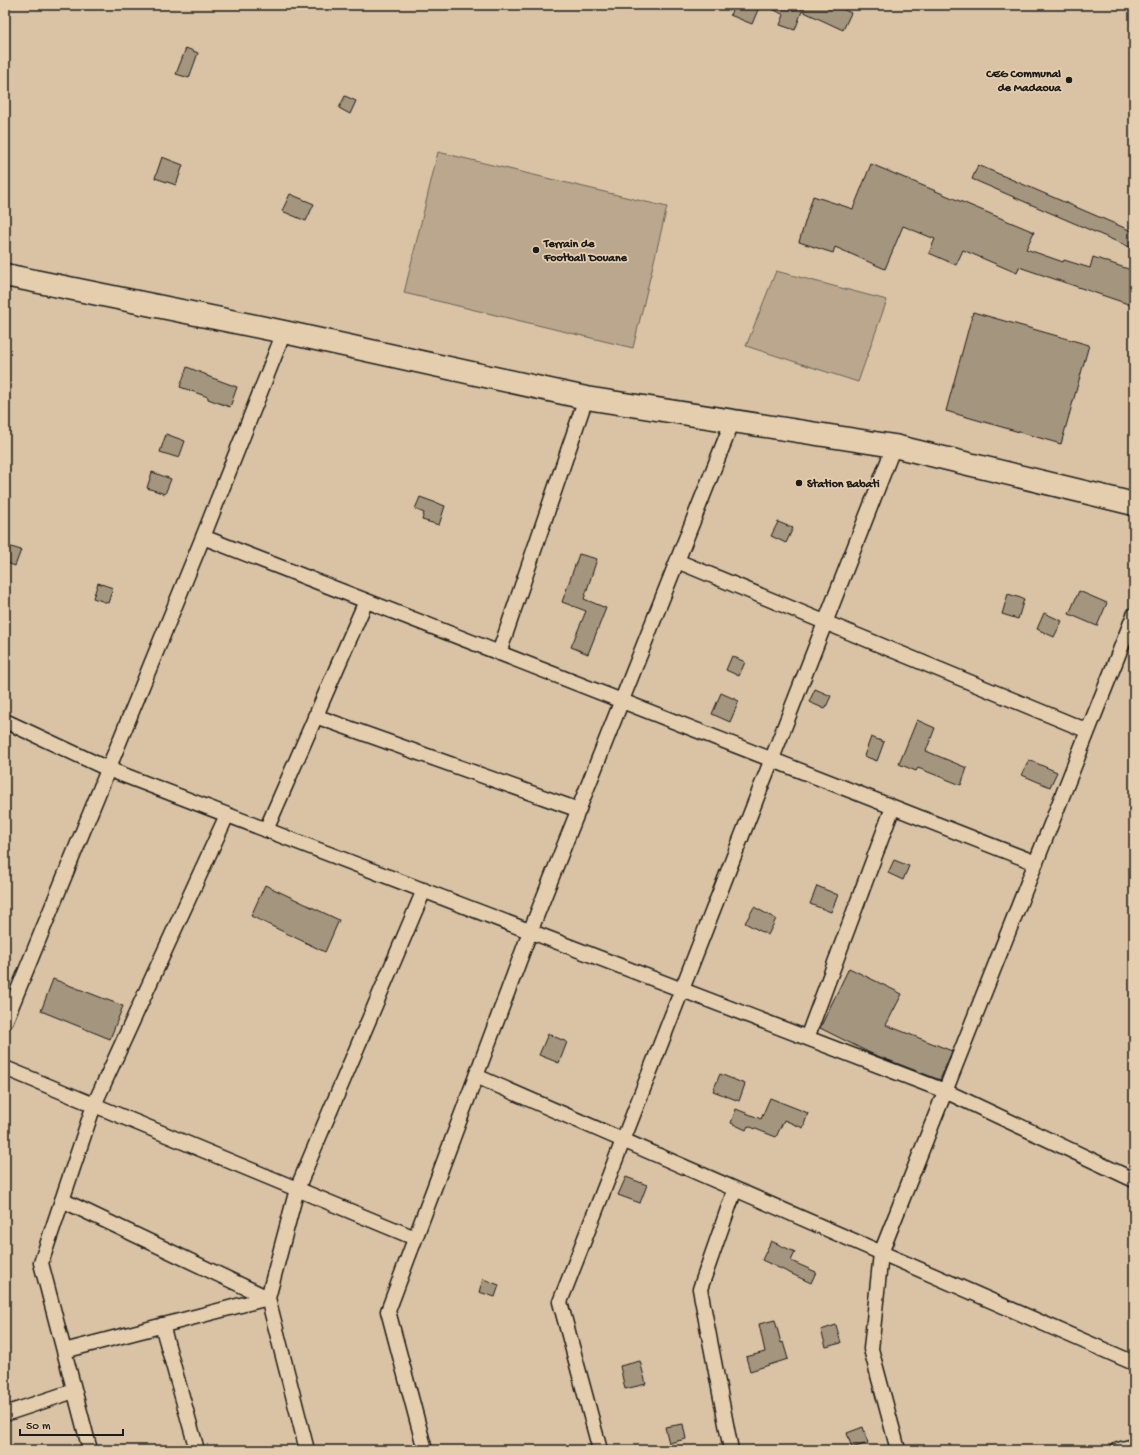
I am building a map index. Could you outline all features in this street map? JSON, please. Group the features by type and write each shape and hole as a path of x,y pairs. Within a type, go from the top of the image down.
{"highway":[{"path":"5,275 284,332 586,398 894,446 1134,504"}],"street":[{"path":"5,1022 203,537 284,332"},
{"path":"499,653 586,398"},
{"path":"425,1450 388,1311 530,932 733,420"},
{"path":"600,1450 560,1302 894,446"},
{"path":"203,537 1036,863"},
{"path":"677,560 1088,732"},
{"path":"266,830 366,601"},
{"path":"898,1450 872,1349 881,1253 1134,615"},
{"path":"315,716 579,810"},
{"path":"5,721 108,769 945,1091 1134,1180"},
{"path":"807,1038 893,807"},
{"path":"90,1450 40,1263 94,1105 227,815"},
{"path":"307,1450 268,1298 297,1189 424,890"},
{"path":"5,1068 415,1238"},
{"path":"476,1076 1134,1363"},
{"path":"731,1450 700,1289 735,1189"},
{"path":"62,1200 268,1298"},
{"path":"64,1351 268,1298"},
{"path":"162,1325 197,1450"},
{"path":"5,1414 74,1391"},
{"path":"1118,1450 1134,1446"}],"shaded area":[{"name":"Terrain de Football Douane","path":"438,152 667,207 633,348 404,293"},
{"path":"776,271 887,300 858,382 746,346"}],"building":[{"path":"734,5 760,5 752,24 730,15"},
{"path":"765,5 834,5 851,13 843,30 802,11 795,30 780,25 784,15"},
{"path":"186,48 198,53 189,78 176,74"},
{"path":"345,96 356,101 350,114 339,108"},
{"path":"162,157 183,165 176,185 155,178"},
{"path":"871,164 1034,232 1026,249 1063,262 1064,260 1090,268 1093,257 1134,271 1134,306 1019,267 1017,273 963,250 956,265 929,253 935,239 903,226 885,269 835,247 833,253 799,242 813,196 853,209"},
{"path":"978,165 1134,232 1134,249 972,179"},
{"path":"290,194 314,204 306,221 282,211"},
{"path":"973,312 1089,345 1061,444 946,411"},
{"path":"187,367 237,387 230,407 180,387"},
{"path":"166,434 185,441 179,458 160,452"},
{"path":"152,472 171,479 165,494 147,488"},
{"path":"420,497 445,506 439,525 422,520 424,513 415,509"},
{"path":"778,522 793,528 786,543 771,536"},
{"path":"8,546 21,550 15,566 5,562 5,553"},
{"path":"579,554 597,559 584,599 606,608 588,654 571,647 586,611 562,602"},
{"path":"98,583 113,588 108,603 93,598"},
{"path":"1079,591 1107,603 1097,626 1069,614"},
{"path":"1008,594 1024,599 1018,619 1002,614"},
{"path":"1044,613 1062,621 1054,637 1037,629"},
{"path":"732,656 745,662 739,676 726,670"},
{"path":"815,689 831,696 825,709 809,702"},
{"path":"721,693 739,701 730,722 712,714"},
{"path":"917,720 935,728 926,751 967,768 961,785 918,768 916,771 899,764"},
{"path":"871,737 884,742 877,761 864,756"},
{"path":"1029,760 1057,772 1050,787 1022,775"},
{"path":"894,860 909,866 903,880 888,873"},
{"path":"265,885 339,920 325,952 251,916"},
{"path":"817,886 838,895 831,912 810,904"},
{"path":"754,907 776,919 768,935 745,923"},
{"path":"849,968 902,994 886,1025 952,1051 940,1080 870,1053 820,1028"},
{"path":"53,979 123,1006 110,1039 41,1011"},
{"path":"548,1034 567,1042 559,1063 539,1055"},
{"path":"720,1074 745,1084 739,1101 713,1091"},
{"path":"770,1098 808,1113 803,1128 784,1120 776,1137 748,1126 746,1130 731,1123 736,1109 761,1119"},
{"path":"626,1177 647,1185 640,1203 618,1195"},
{"path":"771,1241 795,1252 791,1261 816,1272 811,1283 762,1260"},
{"path":"483,1279 499,1285 495,1297 479,1292"},
{"path":"775,1320 781,1343 783,1342 788,1359 750,1371 746,1357 765,1352 759,1324"},
{"path":"836,1325 841,1343 826,1347 821,1330"},
{"path":"640,1361 646,1384 625,1389 620,1366"},
{"path":"683,1424 686,1439 669,1443 665,1427"},
{"path":"863,1427 868,1443 852,1448 847,1433"}],"place":[{"name":"CEG Communal de Madaoua","path":"1069,80"},
{"name":"Terrain de Football Douane","path":"536,250"},
{"name":"Station Babati","path":"799,483"}]}
